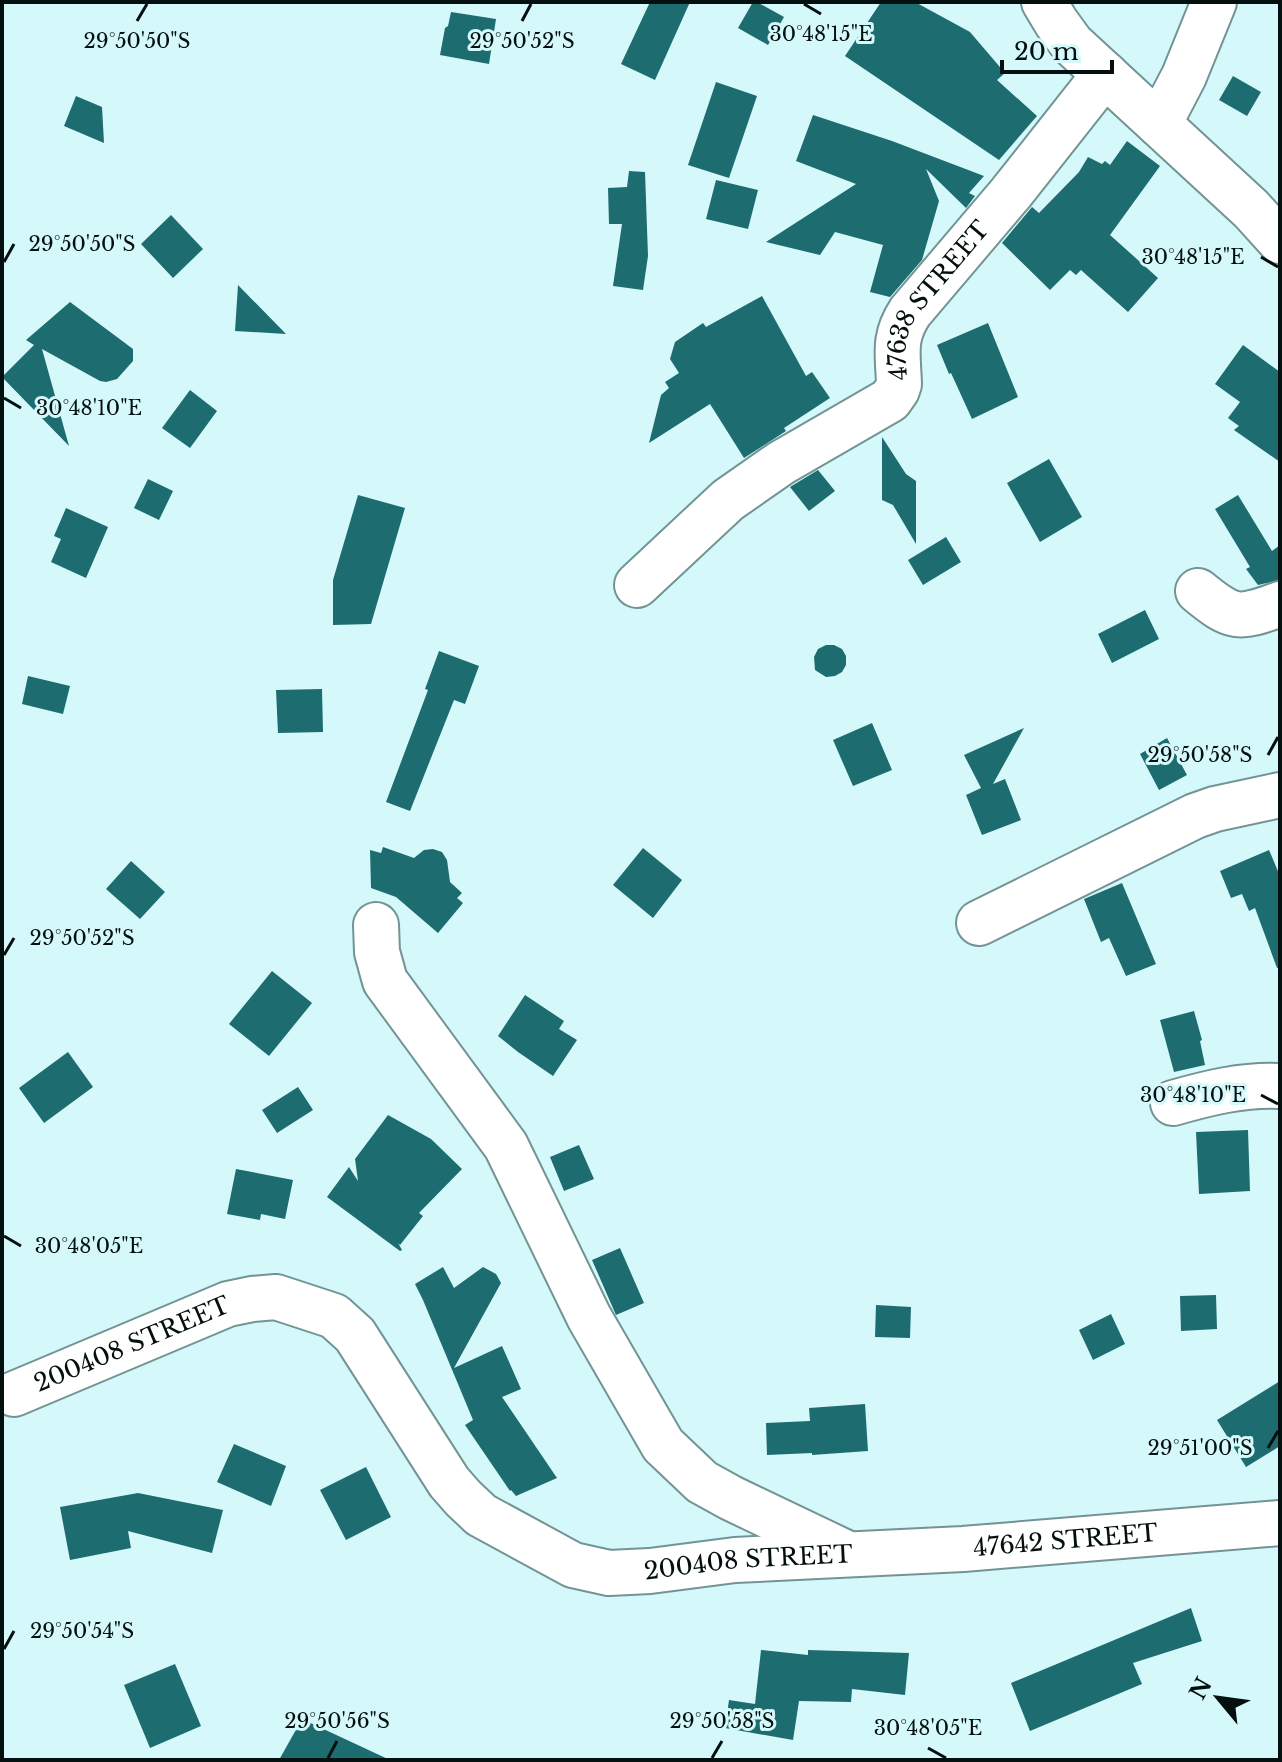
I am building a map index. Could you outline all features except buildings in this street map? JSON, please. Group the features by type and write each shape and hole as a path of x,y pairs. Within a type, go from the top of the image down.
{"street":[{"path":"1044,2 1072,44 1251,209 1280,241"},
{"path":"1159,124 1184,76 1214,2"},
{"name":"47638 STREET","path":"637,585 728,500 781,463 890,400 899,384 897,340 910,312 1011,193 1105,74"},
{"path":"1198,591 1231,614 1256,614 1280,604"},
{"path":"979,923 1195,816 1280,795"},
{"name":"200408 STREET","path":"376,925 377,952 385,981 506,1146 589,1317 663,1445 702,1482 850,1555"},
{"path":"1173,1103 1235,1088 1280,1086"},
{"name":"200408 STREET","path":"14,1394 228,1304 276,1297 334,1316 355,1335 449,1482 463,1498 481,1515 573,1565 609,1573 735,1560 850,1555"},
{"name":"47642 STREET","path":"850,1555 963,1549 1280,1523"}]}
